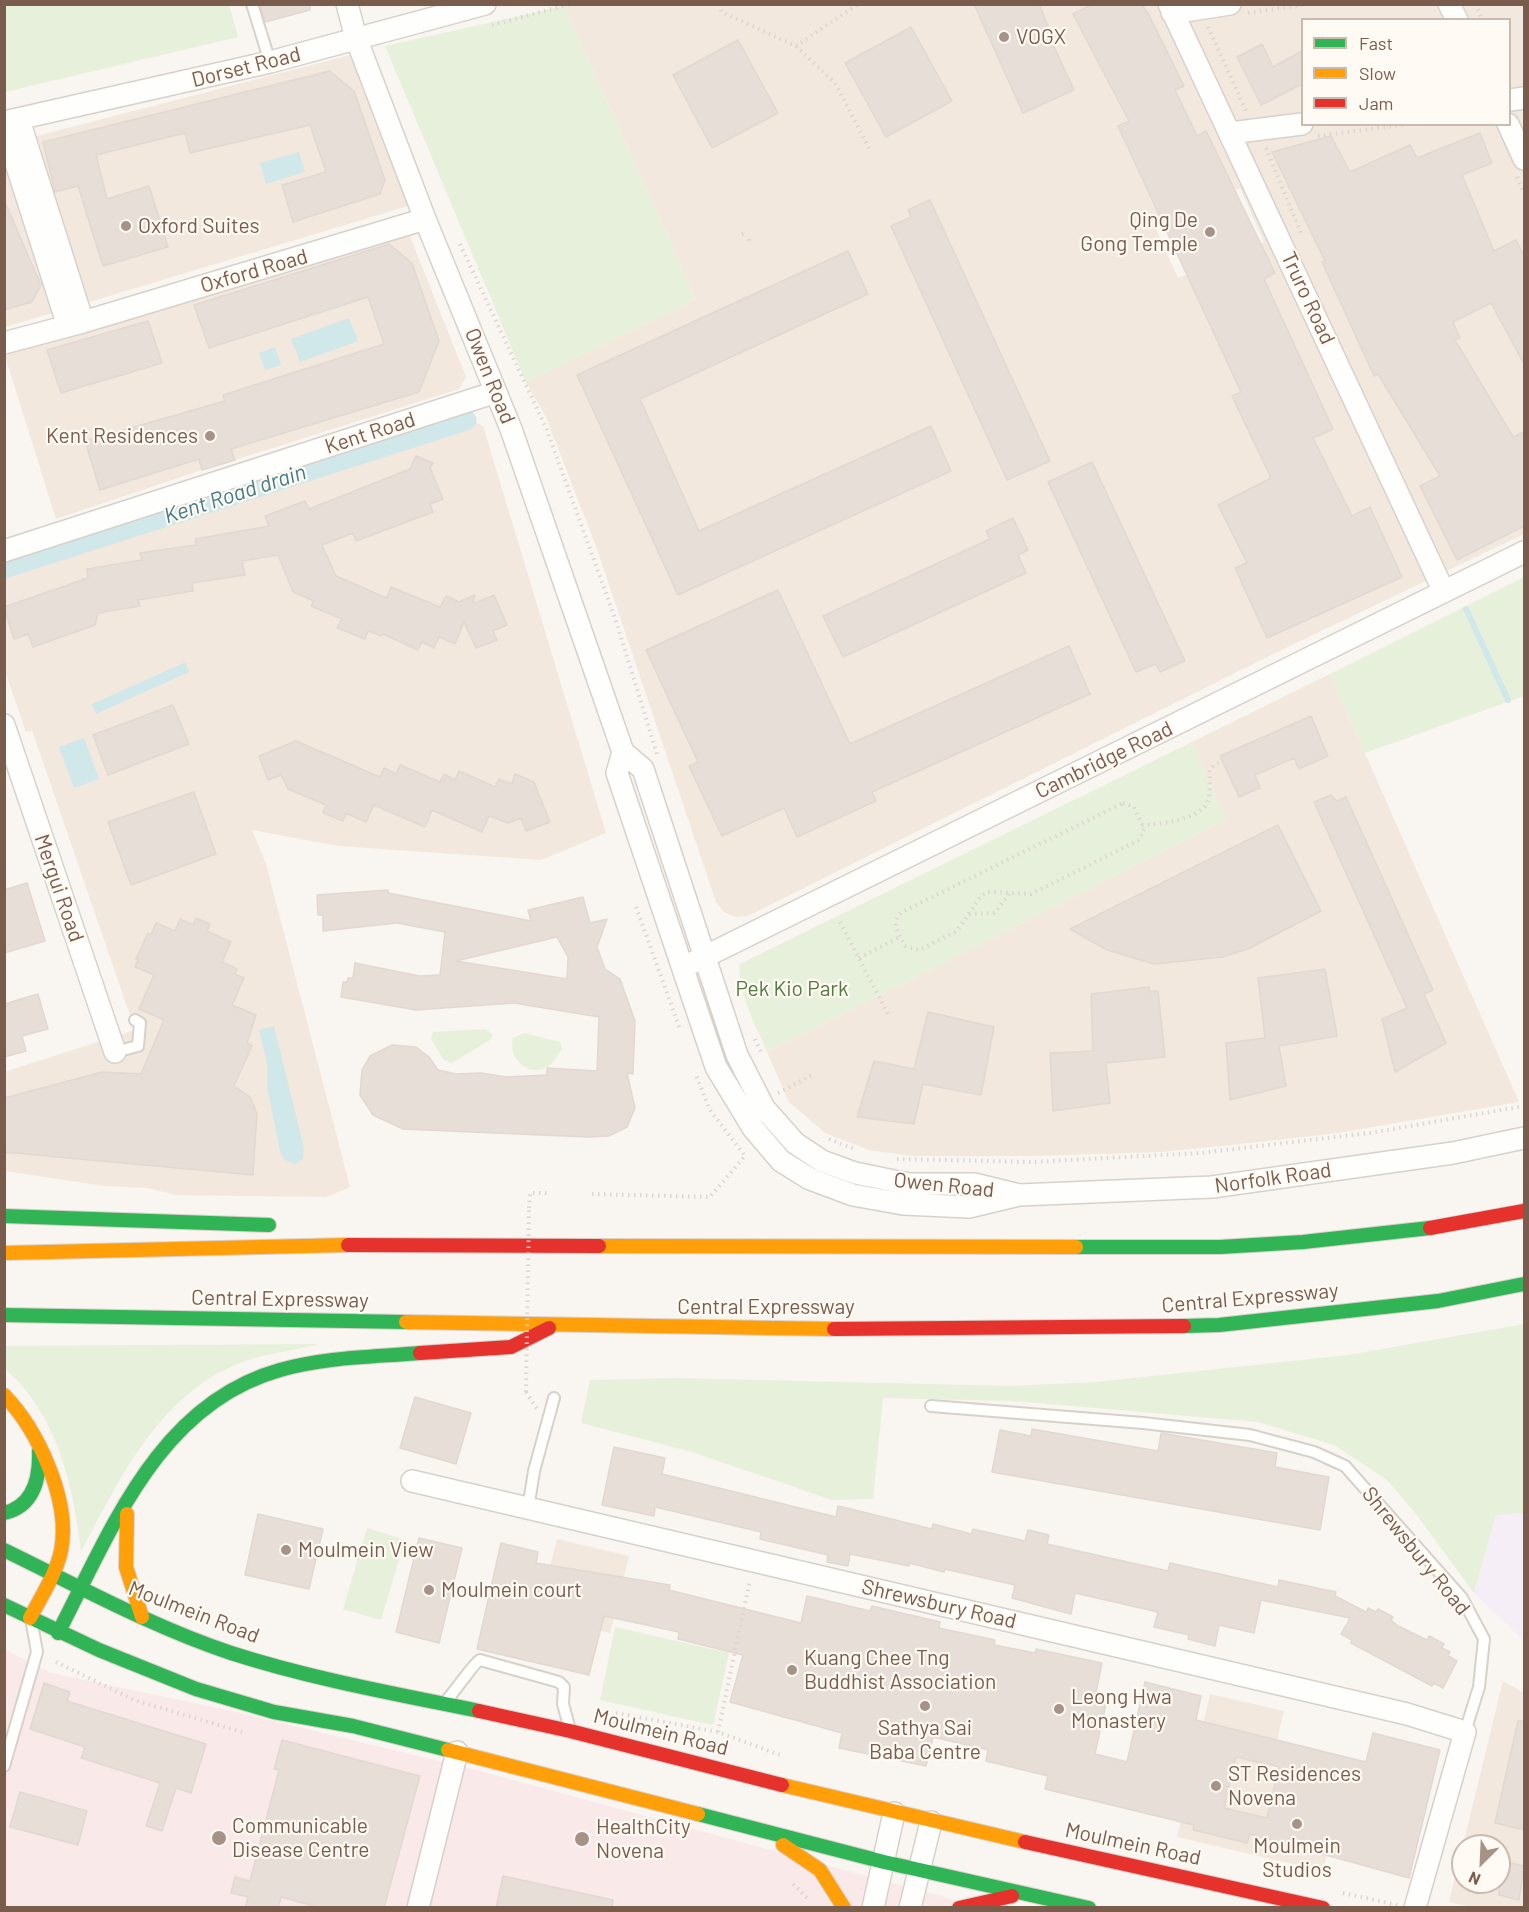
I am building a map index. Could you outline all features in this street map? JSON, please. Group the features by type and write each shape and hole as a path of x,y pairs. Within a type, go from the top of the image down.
{"main road":[{"path":"4,1253 307,1245 1220,1247 1303,1242 1432,1228 1524,1211"},
{"path":"4,1216 101,1221 281,1225"},
{"path":"447,1231 481,1245"},
{"name":"Central Expressway","path":"4,1315 782,1329 1219,1325 1438,1301 1524,1284"},
{"path":"48,1643 129,1495 159,1451 200,1411 241,1384 280,1371 338,1359 511,1347 553,1326"},
{"path":"4,1395 20,1411 38,1438 53,1486 62,1535 61,1551 30,1618"},
{"path":"4,1512 25,1505 32,1494 40,1468 38,1438"},
{"path":"129,1495 122,1556 125,1572 142,1617"},
{"name":"Moulmein Road","path":"4,1550 142,1617 231,1653 443,1704 570,1731 931,1822 1323,1908"},
{"path":"4,1605 30,1618 48,1643 124,1662 212,1694 265,1710 353,1726 884,1862 1089,1908"},
{"path":"739,1824 802,1854 832,1879 844,1908"},
{"path":"958,1908 989,1899 1029,1894"}],"street":[{"name":"Owen Road","path":"347,4 356,38 425,219 496,392 554,547 623,752 643,769 737,1055 764,1108 795,1143 822,1161 855,1173 909,1184 974,1184 1019,1195"},
{"name":"Dorset Road","path":"9,123 270,62 485,4"},
{"path":"1449,4 1455,18"},
{"path":"1171,9 1229,13"},
{"name":"Truro Road","path":"1171,9 1444,592"},
{"path":"9,123 75,324"},
{"path":"1509,126 1524,159"},
{"path":"1230,133 1305,131"},
{"name":"Oxford Road","path":"4,343 75,324 425,219"},
{"name":"Kent Road","path":"4,551 496,392"},
{"name":"Cambridge Road","path":"684,967 1524,552"},
{"name":"Mergui Road","path":"4,725 115,1052"},
{"name":"Owen Road","path":"623,752 617,773 716,1067 753,1128 782,1161 810,1179 853,1195 903,1204 969,1207 1019,1195"},
{"name":"Norfolk Road","path":"1019,1195 1212,1187 1453,1153 1524,1138"},
{"name":"Shrewsbury Road","path":"412,1481 1407,1714 1465,1732 1415,1908"},
{"path":"418,1908 457,1752"},
{"path":"873,1908 894,1813"},
{"path":"910,1908 931,1822"}],"lane":[{"path":"252,4 270,62"},
{"path":"115,1052 138,1046 140,1023 135,1020"},
{"path":"528,1509 534,1471 554,1398"},
{"name":"Shrewsbury Road","path":"931,1406 1143,1423 1250,1435 1314,1452 1345,1466 1461,1599 1484,1639 1479,1687 1465,1732"},
{"path":"4,1766 48,1643 30,1618"},
{"path":"443,1704 465,1681 474,1663 480,1660 559,1682 564,1687 563,1704 570,1731"}],"path":[{"path":"719,4 722,12 796,46 835,83 871,152"},
{"path":"796,46 858,4"},
{"path":"1206,23 1229,13 1308,4"},
{"path":"1475,4 1481,18"},
{"path":"1305,131 1379,126"},
{"path":"1264,143 1275,142"},
{"path":"459,243 547,430 616,621 657,756"},
{"path":"1142,825 1165,825 1205,807 1209,800 1210,771 1222,761"},
{"path":"1119,804 1134,807 1142,825 1144,829 1139,840 1031,894 988,892 981,897 957,931 919,950 908,949 900,937 895,922 902,912 1119,804"},
{"path":"969,914 994,913 1010,893"},
{"path":"636,907 683,1037"},
{"path":"840,922 889,1016"},
{"path":"859,958 900,937"},
{"path":"755,1038 764,1060"},
{"path":"592,1194 710,1197 744,1156 710,1110 698,1086 693,1065"},
{"path":"778,1094 812,1076"},
{"path":"774,1082 778,1094 785,1102"},
{"path":"891,1159 1033,1162 1200,1153 1370,1133 1524,1106"},
{"path":"819,1135 860,1151"},
{"path":"526,1392 530,1192 551,1193"},
{"path":"608,1712 718,1732 754,1562"}],"shaded area":[{"path":"1524,5 1524,534 1269,656 748,916 736,917 724,912 716,902 597,549 546,417 526,382 696,299 564,6","holes":["1240,188 1264,242 1178,278 1156,229"]},
{"path":"350,55 408,206 86,303 33,137"},
{"path":"4,151 56,312 5,327 4,327"},
{"path":"409,234 466,377 459,389 235,460 217,403 185,413 202,470 56,519 4,353"},
{"path":"471,420 483,426 606,833 541,860 339,846 252,830 266,864 350,1187 326,1197 176,1195 147,1188 105,1186 5,1171 4,1072 135,1030 32,730 26,732 5,671 5,563"},
{"path":"1330,674 1519,1102 1338,1133 1160,1152 1033,1156 912,1156 869,1150 825,1133 789,1102 767,1052 1226,820 1192,742"},
{"path":"1524,1513 1524,1641 1474,1593 1496,1515"},
{"path":"557,1539 629,1556 610,1633 538,1615"},
{"name":"Communicable Disease Centre","path":"4,1649 51,1673 232,1711 480,1771 981,1907 5,1907"},
{"path":"1503,1681 1524,1693 1524,1907 1472,1907 1449,1902 1451,1894 1511,1894 1511,1834 1466,1834"},
{"path":"1210,1694 1284,1711 1267,1782 1340,1799 1323,1871 1177,1837"}],"green space":[{"path":"4,5 229,5 238,37 5,92"},
{"path":"564,6 696,299 526,382 385,46"},
{"path":"1524,577 1524,696 1365,753 1330,674"},
{"name":"Pek Kio Park","path":"1192,742 1226,820 767,1052 744,997 740,964"},
{"path":"486,1029 493,1035 490,1040 452,1063 444,1060 431,1039 433,1032"},
{"path":"524,1033 560,1042 562,1049 551,1064 543,1069 529,1069 517,1060 512,1046 513,1038"},
{"path":"1524,1324 1524,1513 1496,1515 1474,1593 1416,1514 1387,1480 1334,1445 1258,1422 1014,1401 883,1398 873,1499 832,1500 692,1452 581,1423 590,1380 676,1378 1013,1386 1096,1382 1348,1355"},
{"path":"320,1344 245,1361 208,1380 183,1398 162,1420 125,1471 81,1552 68,1478 60,1453 38,1407 5,1369 4,1346"},
{"path":"367,1528 405,1540 381,1620 343,1609"},
{"path":"615,1627 729,1653 713,1725 600,1700"}],"water":[{"path":"299,152 305,172 266,184 260,163"},
{"path":"349,318 358,341 300,362 291,339"},
{"path":"275,347 281,365 265,370 259,353"},
{"path":"186,662 189,672 96,714 92,704"},
{"path":"84,738 99,779 74,788 59,747"},
{"path":"274,1026 304,1148 303,1158 296,1164 285,1160 281,1155 267,1087 267,1063 259,1030"}],"building":[{"path":"260,4 310,4 310,10 265,22"},
{"path":"974,4 1039,4 1048,26 1045,27 1074,90 1023,113"},
{"path":"1093,4 1141,4 1148,13 1184,86 1175,90 1197,136 1206,131 1275,273 1264,279 1333,429 1313,438 1352,516 1370,507 1402,577 1267,638 1235,568 1247,563 1218,505 1271,478 1232,396 1241,392 1118,126 1129,121 1073,14"},
{"path":"911,27 952,101 886,137 845,63"},
{"path":"738,40 778,113 712,148 673,75"},
{"path":"1262,44 1273,67 1301,52 1301,85 1261,105 1237,57"},
{"path":"330,71 354,91 385,180 380,194 293,222 282,185 326,172 310,125 190,153 185,133 96,155 107,199 149,186 168,247 103,266 78,186 55,192 43,142"},
{"path":"1480,133 1492,163 1462,175 1494,251 1516,240 1524,256 1524,364 1491,303 1453,322 1460,338 1455,340 1513,437 1524,432 1524,526 1457,560 1420,486 1440,476 1378,374 1374,376 1322,262 1325,261 1272,152 1331,136 1350,172 1410,145 1417,158"},
{"path":"4,200 41,285 32,302 4,310"},
{"path":"930,200 1050,461 1007,480 891,226 911,217 908,210"},
{"path":"389,244 412,263 439,341 419,392 231,449 235,460 202,470 199,459 100,490 85,441 225,401 223,395 384,344 368,297 209,348 194,305"},
{"path":"848,251 868,294 640,399 699,531 931,426 951,471 678,595 577,375"},
{"path":"148,321 162,363 61,393 47,350"},
{"path":"416,456 433,463 430,468 443,499 430,504 433,512 356,541 353,533 322,545 336,576 387,598 391,587 440,607 446,596 459,602 475,595 473,604 494,595 507,625 493,631 497,640 476,648 464,622 455,644 439,637 434,648 422,642 418,650 383,634 382,636 368,631 365,639 337,628 342,619 311,606 314,601 293,592 278,555 242,561 245,575 192,583 193,591 138,600 140,606 98,613 95,625 33,647 28,634 14,639 4,607 88,578 87,569 142,560 140,553 196,545 195,539 269,526 265,516 305,501 309,509 410,469"},
{"path":"1092,462 1185,661 1160,672 1156,664 1136,672 1048,482"},
{"path":"1013,518 1028,550 1018,555 1026,573 843,657 823,616 990,539 986,531"},
{"path":"778,590 850,744 1069,646 1090,694 872,792 876,801 797,837 784,808 722,836 689,766 698,762 646,650"},
{"path":"173,705 189,744 108,775 93,735"},
{"path":"1311,716 1328,756 1299,769 1294,758 1255,775 1260,788 1239,797 1220,756"},
{"path":"296,741 380,777 384,768 396,774 400,765 440,782 444,774 455,780 459,771 495,787 499,779 512,784 515,774 534,782 550,822 526,831 521,818 508,823 489,816 482,832 432,810 425,827 374,805 366,822 346,813 343,821 323,813 326,805 288,789 281,775 268,780 259,756"},
{"path":"194,792 216,854 131,885 108,822"},
{"path":"1331,795 1337,801 1346,797 1433,990 1424,994 1446,1043 1395,1072 1382,1019 1407,1008 1314,802"},
{"path":"1278,825 1321,911 1250,948 1223,957 1154,964 1107,950 1070,929"},
{"path":"27,883 45,941 4,953 4,890"},
{"path":"388,890 388,893 531,921 528,910 583,897 590,923 607,919 597,947 605,969 620,979 635,1021 633,1074 627,1073 635,1108 627,1127 609,1136 587,1137 403,1129 373,1115 360,1095 362,1070 370,1056 392,1045 416,1047 429,1057 438,1070 456,1074 481,1073 506,1077 547,1075 547,1068 597,1071 599,1017 514,1003 416,1010 341,997 343,982 347,982 348,978 353,978 355,963 419,976 440,975 445,932 397,923 323,931 323,915 318,915 317,895","holes":["557,937 568,957 567,979 456,961"]},
{"path":"196,918 210,924 207,931 231,942 222,962 237,969 235,974 244,978 232,1005 256,1015 247,1043 252,1046 234,1086 250,1097 257,1113 253,1175 4,1152 4,1098 102,1072 141,1074 164,1020 139,1009 154,975 135,967 138,960 136,959 148,933 151,935 156,923 175,931 180,919 193,925"},
{"path":"1325,969 1337,1036 1279,1046 1286,1086 1230,1100 1226,1043 1265,1038 1258,978"},
{"path":"1149,987 1150,992 1158,991 1165,1057 1106,1063 1110,1103 1053,1111 1050,1053 1093,1051 1091,994"},
{"path":"38,994 48,1029 22,1036 26,1051 4,1057 4,1004"},
{"path":"928,1012 994,1027 981,1095 923,1084 914,1124 857,1117 874,1061 914,1069"},
{"path":"415,1397 471,1413 456,1464 400,1448"},
{"path":"1032,1429 1158,1451 1161,1433 1277,1453 1275,1467 1329,1477 1320,1530 992,1472 1000,1430 1031,1436"},
{"path":"614,1447 665,1458 662,1474 836,1517 838,1506 932,1529 933,1524 971,1534 973,1529 1025,1541 1028,1530 1049,1535 1047,1544 1168,1571 1170,1563 1278,1587 1279,1580 1336,1592 1335,1596 1366,1612 1368,1608 1376,1612 1378,1609 1393,1617 1391,1620 1398,1626 1427,1640 1429,1636 1444,1644 1442,1648 1450,1652 1448,1656 1457,1661 1443,1688 1434,1683 1432,1686 1351,1643 1352,1640 1341,1634 1350,1618 1261,1600 1254,1633 1219,1625 1215,1646 1188,1639 1189,1635 1154,1627 1158,1612 1075,1593 1071,1614 1012,1598 1015,1585 945,1569 944,1572 909,1563 909,1566 850,1554 848,1566 827,1562 828,1555 760,1539 761,1532 655,1507 654,1516 602,1505"},
{"name":"Moulmein View","path":"258,1514 323,1529 309,1589 245,1575"},
{"name":"Moulmein court","path":"419,1538 462,1548 439,1643 396,1632"},
{"path":"501,1543 538,1552 536,1563 670,1585 669,1590 801,1623 807,1596 870,1611 872,1606 940,1622 939,1628 995,1640 994,1645 1035,1653 1036,1649 1102,1663 1096,1693 1108,1695 1095,1754 1127,1762 1145,1682 1201,1696 1196,1720 1366,1762 1373,1733 1440,1750 1409,1878 1250,1834 1247,1843 1193,1830 1194,1825 1045,1789 1048,1776 986,1761 988,1750 933,1737 926,1766 839,1748 842,1733 730,1702 743,1655 678,1639 679,1632 604,1616 589,1675 477,1649","holes":["1236,1757 1279,1767 1267,1818 1224,1808"]},
{"path":"44,1683 70,1692 67,1701 206,1744 191,1793 176,1788 162,1831 146,1826 160,1783 81,1758 85,1747 30,1729"},
{"path":"1518,1721 1524,1721 1524,1830 1495,1823"},
{"path":"282,1740 420,1776 384,1908 320,1908 281,1897 278,1908 245,1908 248,1897 231,1893 235,1877 250,1881 279,1770 274,1769"},
{"path":"20,1792 87,1811 78,1845 10,1827"},
{"path":"1511,1863 1524,1866 1519,1900 1499,1895 1511,1894"},
{"path":"503,1876 613,1900 612,1908 496,1908"}],"waterway":[{"name":"Kent Road drain","path":"4,568 466,420"},
{"path":"1466,609 1508,700"}],"traffic: fast":[{"path":"4,1216 269,1225"},
{"path":"1076,1247 1220,1247 1303,1242 1430,1228"},
{"path":"1184,1326 1219,1325 1438,1301 1524,1284"},
{"path":"4,1315 406,1322"},
{"path":"58,1633 119,1514 143,1476 170,1441 201,1411 238,1387 280,1370 332,1360 420,1353"},
{"path":"4,1513 22,1504 29,1497 36,1481 39,1451"},
{"path":"4,1550 144,1618 231,1653 323,1678 479,1711"},
{"path":"4,1605 99,1650 196,1689 274,1712 353,1726 448,1750"},
{"path":"698,1814 884,1862 1089,1908"}],"traffic: slow":[{"path":"4,1253 348,1245"},
{"path":"599,1246 1076,1247"},
{"path":"406,1322 834,1329"},
{"path":"4,1395 29,1427 40,1447 49,1467 61,1510 63,1531 59,1560 30,1618"},
{"path":"127,1514 126,1567 142,1617"},
{"path":"448,1750 698,1814"},
{"path":"782,1785 1025,1842"},
{"path":"783,1845 820,1870 844,1908"}],"traffic: jam":[{"path":"1430,1228 1524,1211"},
{"path":"348,1245 599,1246"},
{"path":"834,1329 1184,1326"},
{"path":"420,1353 511,1347 549,1328"},
{"path":"479,1711 570,1731 782,1785"},
{"path":"1025,1842 1323,1908"},
{"path":"959,1908 1012,1896"}],"place":[{"name":"VOGX","path":"1004,37"},
{"name":"Oxford Suites","path":"126,226"},
{"name":"Qing De Gong Temple","path":"1210,232"},
{"name":"Kent Residences","path":"210,436"},
{"name":"Moulmein View","path":"286,1550"},
{"name":"Moulmein court","path":"429,1590"},
{"name":"Kuang Chee Tng Buddhist Association","path":"792,1670"},
{"name":"Sathya Sai Baba Centre","path":"925,1706"},
{"name":"Leong Hwa Monastery","path":"1059,1709"},
{"name":"ST Residences Novena","path":"1216,1786"},
{"name":"Moulmein Studios","path":"1297,1824"},
{"name":"Communicable Disease Centre","path":"219,1838"},
{"name":"HealthCity Novena","path":"582,1839"}]}
